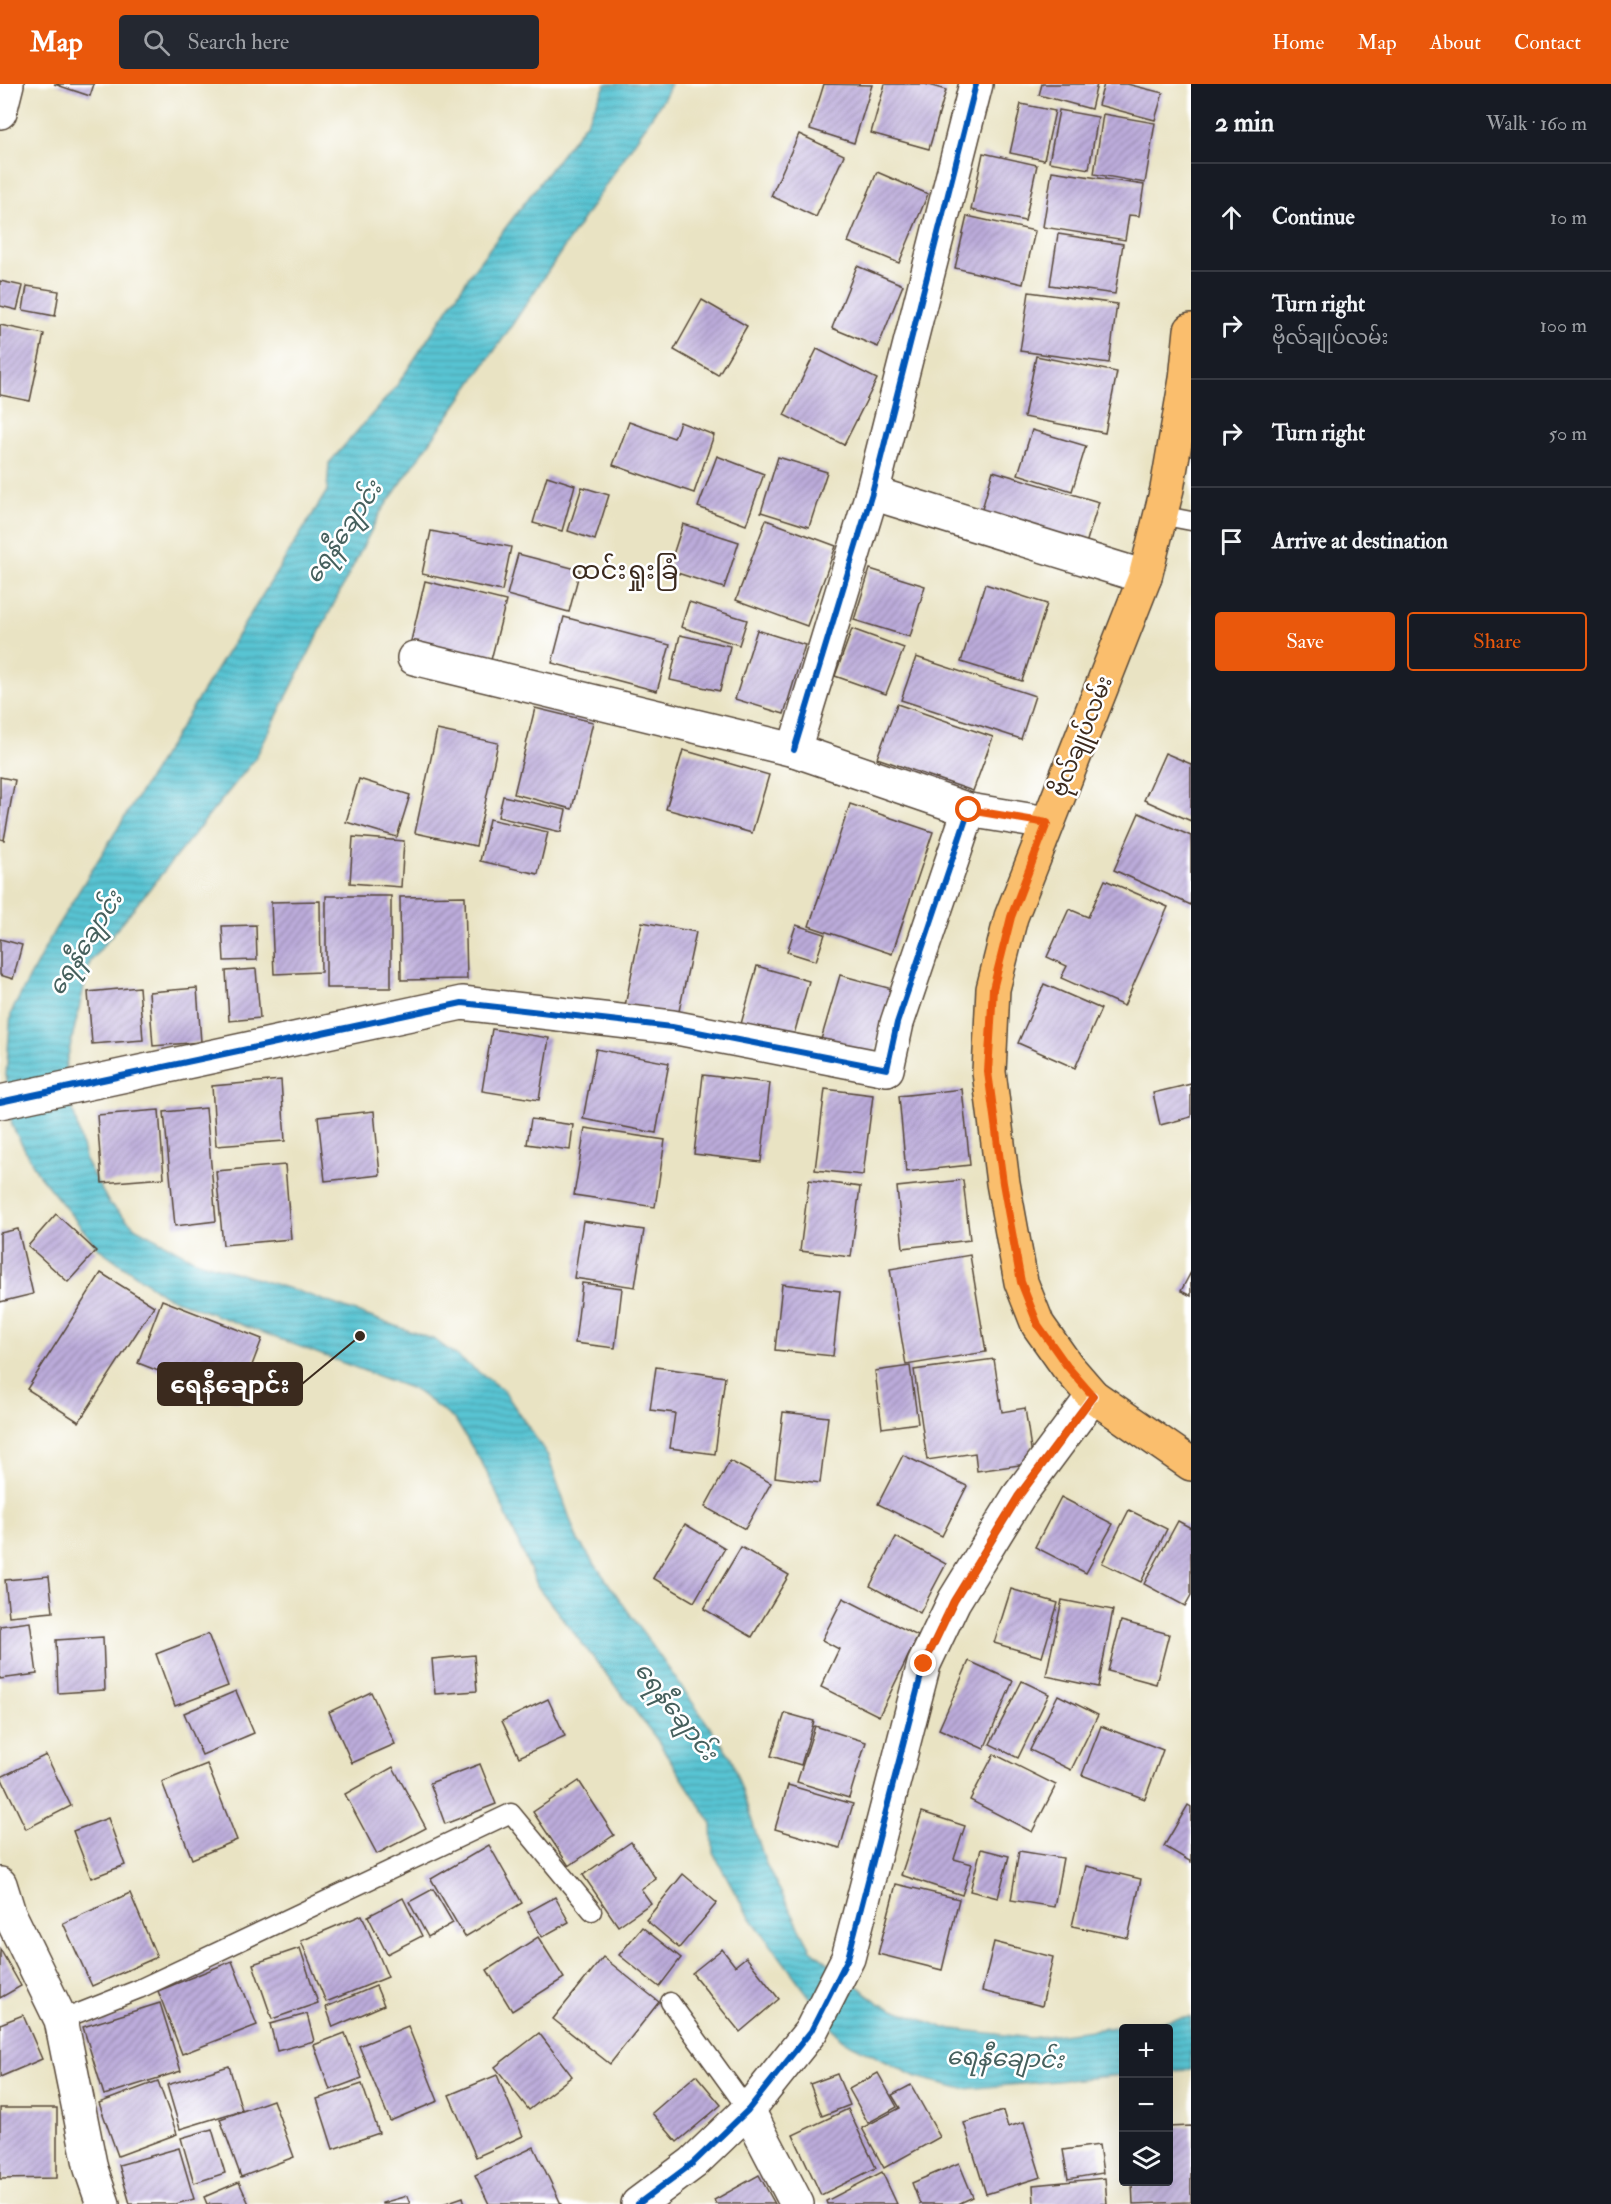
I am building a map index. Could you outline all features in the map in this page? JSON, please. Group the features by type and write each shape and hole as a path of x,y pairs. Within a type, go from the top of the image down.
{"main road":[{"name":"ဗိုလ်‌ချုပ်‌လမ်း","path":"1191,330 1186,379 1167,489 1176,518 1144,577 1011,917 993,989 988,1072 1003,1183 1021,1282 1038,1325 1067,1366 1093,1396 1191,1464"}],"street":[{"path":"0,112 7,84"},
{"path":"794,750 872,493 976,84"},
{"path":"872,493 1144,577"},
{"path":"414,658 794,750 969,810 1047,823"},
{"path":"0,1102 462,1003 672,1027 887,1069 897,1023 969,810"},
{"path":"639,2204 693,2163 748,2110 811,2031 848,1959 924,1664 954,1601 1018,1497 1093,1396"},
{"path":"3,1904 61,2020 91,2169 103,2204"},
{"path":"748,2110 797,2204"}],"lane":[{"path":"61,2020 139,1989 511,1813 592,1911"},
{"path":"670,2002 748,2110"}],"water":[{"path":"606,84 671,84 664,98 504,337 380,513 255,759 90,962 64,1073 86,1162 109,1203 136,1228 195,1260 300,1292 435,1340 504,1391 548,1456 577,1539 731,1757 766,1864 811,1949 880,2004 945,2028 1031,2038 1119,2026 1119,2075 964,2089 916,2077 841,2039 745,1910 713,1852 712,1824 656,1738 538,1587 486,1470 456,1421 415,1390 165,1296 98,1248 39,1175 12,1126 6,1075 11,1013 54,931 327,491 329,463 396,387 474,269 587,121"},
{"path":"1191,2017 1191,2070 1173,2071 1173,2024 1138,2024"}],"building":[{"path":"54,84 94,84 90,96"},
{"path":"824,84 872,85 854,143 810,129"},
{"path":"885,84 925,84 946,90 929,149 871,133"},
{"path":"1042,84 1097,84 1091,109 1039,95"},
{"path":"1104,84 1127,84 1163,93 1155,120 1098,105"},
{"path":"1021,104 1055,111 1044,160 1010,153"},
{"path":"1059,110 1098,117 1089,169 1049,162"},
{"path":"1103,114 1155,123 1145,183 1094,174"},
{"path":"799,134 844,155 816,217 771,196"},
{"path":"983,153 1037,165 1025,221 971,210"},
{"path":"1052,171 1144,185 1139,216 1129,215 1125,240 1043,227"},
{"path":"877,172 928,194 899,263 848,242"},
{"path":"967,216 1035,231 1023,284 955,268"},
{"path":"1058,234 1123,244 1115,294 1050,285"},
{"path":"857,266 903,285 878,347 832,328"},
{"path":"0,281 23,286 17,310 0,306"},
{"path":"27,286 59,291 55,316 23,310"},
{"path":"1029,292 1117,304 1109,363 1020,351"},
{"path":"702,300 747,326 718,375 674,350"},
{"path":"0,325 44,334 30,401 0,395"},
{"path":"817,349 877,379 844,445 784,415"},
{"path":"1036,356 1117,372 1105,433 1024,417"},
{"path":"629,422 674,438 680,422 714,435 694,493 613,465"},
{"path":"1032,430 1086,446 1072,491 1018,474"},
{"path":"717,456 764,474 746,525 698,507"},
{"path":"778,457 827,472 809,527 761,512"},
{"path":"993,471 1099,502 1085,547 980,516"},
{"path":"547,476 575,485 562,531 533,523"},
{"path":"582,487 609,495 595,540 568,531"},
{"path":"766,520 836,546 807,626 736,600"},
{"path":"683,524 739,542 724,588 668,570"},
{"path":"431,531 511,547 502,591 422,574"},
{"path":"518,554 580,570 569,612 507,595"},
{"path":"870,569 925,586 910,637 854,620"},
{"path":"425,581 506,601 491,660 411,641"},
{"path":"985,584 1047,604 1022,681 961,662"},
{"path":"689,602 747,620 739,645 681,627"},
{"path":"564,617 670,645 657,691 552,663"},
{"path":"852,629 904,648 886,694 835,676"},
{"path":"757,630 805,645 784,714 735,699"},
{"path":"680,635 730,646 720,691 670,680"},
{"path":"916,657 1035,696 1021,739 901,700"},
{"path":"897,704 993,737 973,791 877,758"},
{"path":"535,708 593,722 572,809 514,794"},
{"path":"437,730 498,743 476,846 415,833"},
{"path":"683,750 769,775 752,833 666,809"},
{"path":"1165,753 1191,764 1191,821 1144,800"},
{"path":"0,777 15,780 4,840 0,839"},
{"path":"359,779 410,795 397,837 346,822"},
{"path":"503,796 566,810 561,832 498,817"},
{"path":"850,804 933,832 892,954 809,926"},
{"path":"1139,813 1191,836 1191,905 1114,870"},
{"path":"489,819 548,832 538,874 480,861"},
{"path":"353,837 404,841 401,887 350,883"},
{"path":"1105,880 1168,907 1124,1006 1061,978 1067,966 1047,957 1069,909 1088,917"},
{"path":"326,896 391,896 391,988 326,988"},
{"path":"465,896 467,979 401,980 400,897"},
{"path":"320,901 321,972 274,974 271,902"},
{"path":"642,922 696,932 678,1016 625,1006"},
{"path":"256,925 257,960 224,961 222,926"},
{"path":"796,925 825,934 816,961 787,952"},
{"path":"0,939 22,945 13,979 0,975"},
{"path":"757,966 809,981 793,1038 741,1024"},
{"path":"256,969 260,1018 229,1021 226,971"},
{"path":"840,975 892,989 873,1058 820,1043"},
{"path":"1044,984 1101,1009 1075,1068 1018,1043"},
{"path":"139,987 143,1040 92,1044 88,992"},
{"path":"197,988 201,1042 153,1046 149,992"},
{"path":"492,1029 549,1038 539,1100 482,1091"},
{"path":"596,1049 669,1063 656,1133 583,1119"},
{"path":"703,1075 770,1083 761,1162 694,1154"},
{"path":"281,1080 285,1141 216,1146 212,1086"},
{"path":"1191,1084 1191,1117 1160,1125 1153,1093"},
{"path":"825,1089 873,1095 863,1175 815,1170"},
{"path":"962,1089 970,1165 906,1172 899,1096"},
{"path":"206,1108 216,1221 175,1226 164,1112"},
{"path":"159,1110 164,1178 102,1183 97,1115"},
{"path":"374,1111 380,1175 325,1181 318,1117"},
{"path":"531,1119 573,1125 570,1150 527,1144"},
{"path":"585,1128 665,1140 655,1207 574,1195"},
{"path":"285,1165 291,1239 223,1245 216,1171"},
{"path":"809,1180 860,1187 851,1257 800,1251"},
{"path":"963,1180 970,1240 903,1248 897,1187"},
{"path":"56,1214 96,1251 68,1282 28,1246"},
{"path":"583,1221 644,1230 635,1287 574,1278"},
{"path":"18,1229 33,1294 0,1302 0,1233"},
{"path":"970,1255 986,1352 906,1365 890,1269"},
{"path":"1191,1272 1191,1296 1181,1291"},
{"path":"101,1273 154,1306 79,1422 27,1389"},
{"path":"582,1283 622,1288 615,1348 575,1343"},
{"path":"782,1284 840,1291 833,1356 775,1350"},
{"path":"162,1300 262,1339 238,1402 138,1363"},
{"path":"994,1359 1002,1412 1025,1408 1033,1463 977,1471 975,1453 927,1460 914,1370"},
{"path":"910,1366 918,1423 882,1428 875,1371"},
{"path":"656,1367 725,1377 715,1454 670,1448 675,1413 650,1410"},
{"path":"783,1412 828,1417 820,1483 775,1477"},
{"path":"903,1455 967,1486 942,1536 878,1504"},
{"path":"730,1461 771,1483 745,1529 705,1507"},
{"path":"1061,1497 1113,1524 1086,1573 1035,1547"},
{"path":"1129,1510 1167,1529 1141,1582 1102,1563"},
{"path":"1178,1521 1191,1528 1191,1595 1185,1606 1144,1584"},
{"path":"685,1524 725,1548 694,1602 653,1578"},
{"path":"896,1537 946,1564 920,1613 870,1586"},
{"path":"741,1547 789,1575 752,1637 704,1609"},
{"path":"49,1576 53,1612 9,1616 5,1580"},
{"path":"1011,1589 1058,1603 1042,1657 994,1643"},
{"path":"843,1598 918,1636 879,1716 821,1687 839,1649 822,1640"},
{"path":"1062,1600 1113,1610 1098,1687 1046,1676"},
{"path":"1121,1621 1169,1634 1156,1684 1108,1671"},
{"path":"30,1622 37,1674 0,1679 0,1626"},
{"path":"208,1634 228,1686 175,1706 156,1654"},
{"path":"103,1637 105,1690 58,1693 56,1640"},
{"path":"474,1655 477,1691 435,1694 432,1659"},
{"path":"969,1661 1013,1681 984,1749 939,1729"},
{"path":"1022,1681 1049,1694 1018,1758 990,1744"},
{"path":"236,1691 254,1733 202,1755 184,1713"},
{"path":"371,1692 395,1744 352,1763 329,1712"},
{"path":"1058,1695 1098,1715 1071,1770 1030,1750"},
{"path":"548,1699 565,1736 519,1757 502,1721"},
{"path":"785,1713 814,1721 801,1765 771,1756"},
{"path":"815,1726 866,1742 849,1798 797,1782"},
{"path":"1101,1726 1163,1750 1145,1799 1082,1775"},
{"path":"994,1754 1056,1785 1032,1832 970,1800"},
{"path":"46,1755 71,1806 26,1829 1,1777"},
{"path":"207,1764 237,1840 192,1859 162,1782"},
{"path":"480,1764 496,1804 445,1824 430,1783"},
{"path":"393,1767 426,1828 377,1854 345,1794"},
{"path":"579,1781 614,1835 569,1866 533,1812"},
{"path":"788,1785 853,1804 840,1848 775,1829"},
{"path":"1188,1805 1191,1807 1191,1862 1164,1846"},
{"path":"922,1812 965,1826 954,1859 972,1864 962,1895 901,1875"},
{"path":"108,1818 125,1865 91,1878 73,1831"},
{"path":"631,1842 656,1879 641,1889 651,1903 618,1926 583,1875"},
{"path":"489,1845 522,1903 465,1937 431,1879"},
{"path":"981,1849 1009,1856 998,1898 970,1891"},
{"path":"1019,1851 1063,1858 1054,1907 1011,1900"},
{"path":"1086,1866 1141,1879 1128,1938 1072,1926"},
{"path":"683,1874 717,1903 679,1948 646,1920"},
{"path":"896,1884 959,1899 942,1970 878,1954"},
{"path":"433,1889 453,1923 428,1937 409,1902"},
{"path":"130,1893 157,1957 92,1986 63,1923"},
{"path":"555,1897 569,1922 542,1937 528,1912"},
{"path":"403,1898 422,1936 387,1954 368,1916"},
{"path":"362,1915 388,1977 326,2002 301,1941"},
{"path":"642,1927 681,1958 659,1987 619,1955"},
{"path":"538,1937 564,1978 512,2011 487,1970"},
{"path":"994,1942 1053,1957 1042,2006 982,1991"},
{"path":"300,1948 318,2003 272,2019 253,1964"},
{"path":"0,1949 21,1986 0,1998"},
{"path":"722,1949 735,1966 746,1957 779,1999 740,2032 692,1973"},
{"path":"603,1957 659,2002 610,2064 553,2019"},
{"path":"232,1961 257,2025 182,2054 158,1991"},
{"path":"376,1986 384,2005 333,2027 326,2007"},
{"path":"160,2003 181,2071 104,2095 83,2027"},
{"path":"307,2014 314,2041 277,2051 270,2024"},
{"path":"23,2015 42,2059 0,2077 0,2024"},
{"path":"408,2026 438,2101 390,2121 359,2046"},
{"path":"345,2033 362,2078 330,2090 314,2045"},
{"path":"539,2033 572,2076 529,2110 495,2067"},
{"path":"229,2066 242,2110 180,2129 167,2085"},
{"path":"878,2073 897,2107 868,2123 849,2089"},
{"path":"837,2074 850,2105 822,2116 810,2084"},
{"path":"497,2075 523,2136 476,2157 449,2095"},
{"path":"696,2075 721,2105 677,2142 652,2113"},
{"path":"158,2081 177,2134 118,2156 99,2103"},
{"path":"362,2084 379,2133 333,2149 317,2099"},
{"path":"911,2085 940,2137 884,2168 862,2128 900,2108 892,2095"},
{"path":"273,2100 294,2157 241,2177 220,2119"},
{"path":"0,2108 57,2108 57,2178 0,2179"},
{"path":"848,2109 876,2168 821,2195 793,2135"},
{"path":"1003,2111 1008,2127 1024,2122 1041,2177 986,2194 964,2123"},
{"path":"1191,2126 1191,2202 1133,2204 1132,2186 1173,2186 1173,2127"},
{"path":"212,2129 225,2173 194,2183 181,2138"},
{"path":"1099,2145 1103,2173 1068,2179 1063,2150"},
{"path":"534,2147 561,2204 489,2204 475,2175"},
{"path":"179,2148 194,2199 176,2204 130,2204 119,2165"},
{"path":"959,2163 973,2197 958,2204 920,2204 912,2183"},
{"path":"882,2172 897,2204 827,2204 826,2201"},
{"path":"759,2175 775,2204 716,2204 714,2200"},
{"path":"1105,2178 1107,2204 1034,2204 1033,2185"},
{"path":"239,2182 249,2204 207,2204 204,2197"},
{"path":"407,2196 410,2204 382,2204 382,2203"},
{"path":"463,2197 465,2204 443,2204"}],"cycle path":[{"path":"794,750 872,493 976,84"},
{"path":"0,1102 462,1003 672,1027 887,1069 897,1023 969,810"},
{"path":"638,2204 693,2163 748,2110 811,2031 848,1958 924,1664 954,1601 1018,1497 1093,1396"}],"place":[{"name":"ရေနီချောင်း","path":"360,1336"}],"district":[{"name":"ထင်းရှုးခြံ","path":"625,570"}],"route":[{"path":"924,1664 954,1601 1018,1497 1093,1396 1067,1366 1038,1325 1021,1282 1003,1183 988,1072 993,989 1011,917 1047,823 969,810"}]}
